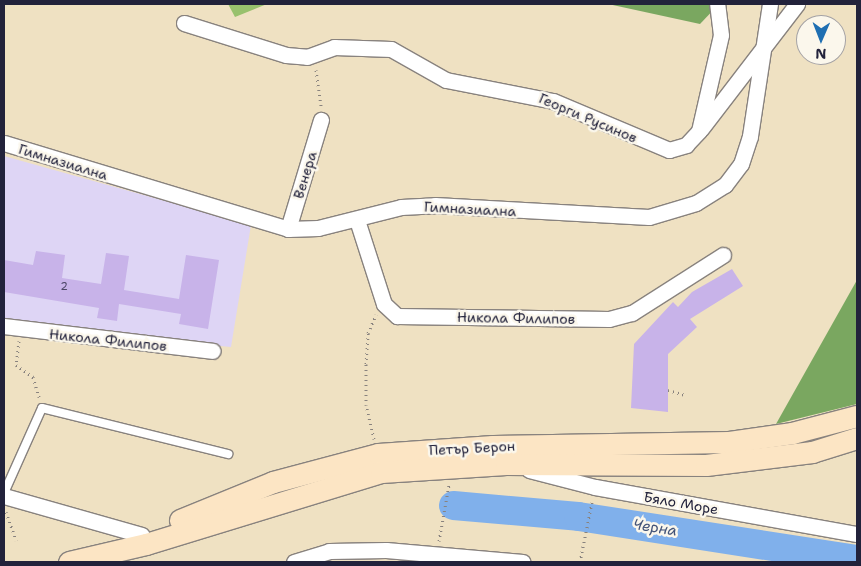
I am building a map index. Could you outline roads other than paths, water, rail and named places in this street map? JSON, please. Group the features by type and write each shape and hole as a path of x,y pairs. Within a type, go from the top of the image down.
{"main road":[{"name":"Петър Берон","path":"102,555 142,535 273,482 378,454 492,446 677,444 761,438 857,416"},
{"name":"Петър Берон","path":"69,562 102,555 352,479 453,466 506,464 678,466 790,456 857,438"},
{"path":"677,444 678,466"}],"street":[{"path":"700,131 721,35 717,4"},
{"name":"Гимназиална","path":"4,143 288,229 357,220 401,207 435,205 589,216 649,217 681,210 725,184 741,164 770,4"},
{"name":"Георги Русинов","path":"184,23 286,55 307,57 334,47 391,49 446,80 553,101 670,150 686,145 700,131 797,4"},
{"name":"Венера","path":"288,229 321,120"},
{"name":"Никола Филипов","path":"357,220 384,304 397,316 609,319 632,313 723,255"},
{"name":"Никола Филипов","path":"4,326 21,330 213,351"},
{"name":"Бяло Море","path":"506,464 595,487 857,534"},
{"path":"4,495 142,535"},
{"path":"294,562 329,551 386,550 436,556 522,562"}],"lane":[{"path":"4,495 42,408 228,454"}],"waterway":[{"name":"Черна","path":"453,505 578,516 857,559"}]}
